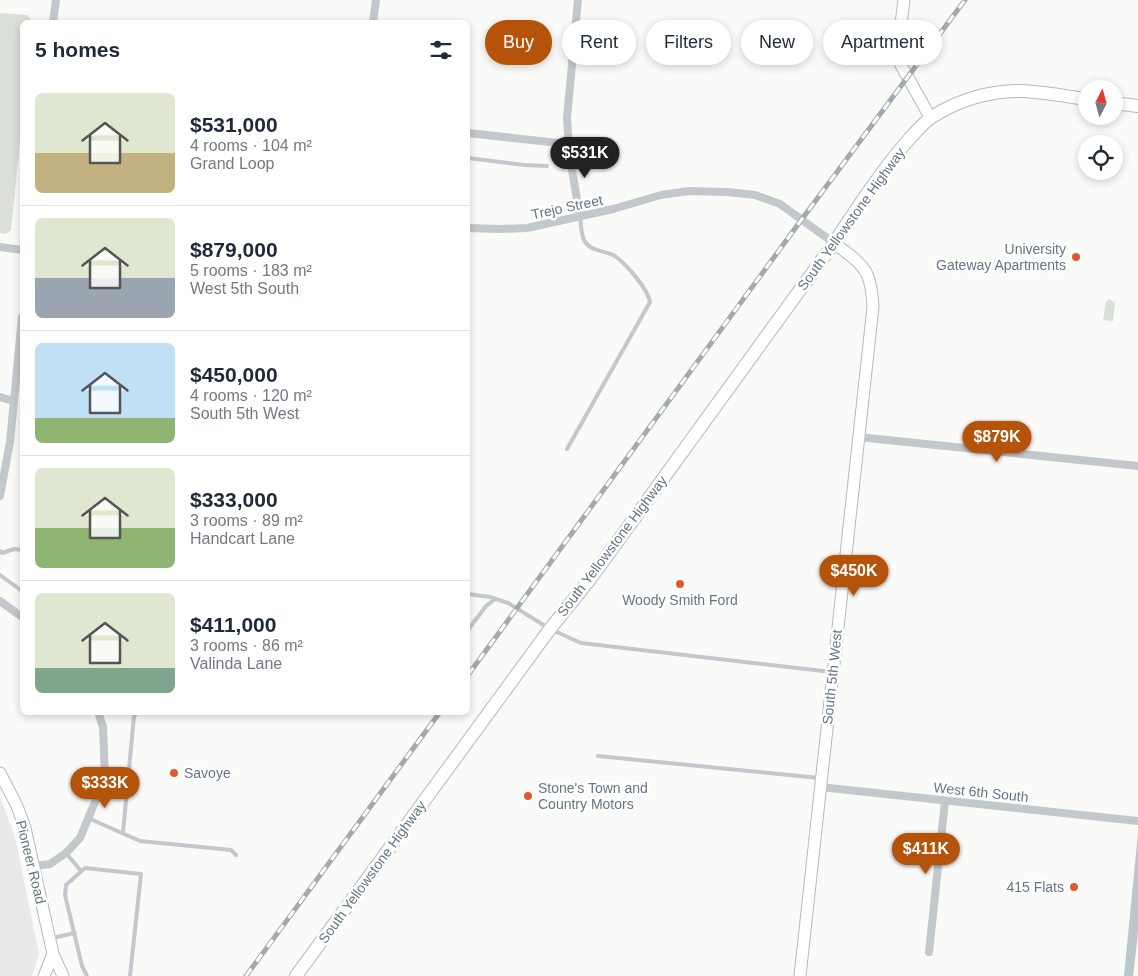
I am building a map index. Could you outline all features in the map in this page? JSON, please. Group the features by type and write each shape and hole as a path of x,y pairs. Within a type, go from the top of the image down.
{"main road":[{"path":"930,118 963,101 991,94 1021,91 1078,98"},
{"path":"1123,104 1138,106"},
{"name":"South Yellowstone Highway","path":"296,976 550,629 591,578 834,243 870,189 897,154 930,118"}],"street":[{"path":"53,20 56,0"},
{"path":"373,20 376,0"},
{"path":"578,0 566,118 568,144 580,217"},
{"path":"904,0 899,39 901,65 930,118"},
{"path":"470,133 568,144"},
{"name":"Trejo Street","path":"470,228 527,228 580,217 661,195 689,191 727,192 755,195 780,204 834,243"},
{"name":"South 5th West","path":"800,976 873,308 868,275 862,265 834,243"},
{"path":"0,247 20,250"},
{"path":"0,496 10,442 20,338"},
{"path":"0,397 14,401"},
{"path":"858,437 1138,466"},
{"path":"0,602 20,616"},
{"path":"35,866 50,864 66,853 80,838 105,778 103,727 99,715"},
{"name":"Pioneer Road","path":"0,773 17,806 25,828 35,866 53,954 63,976"},
{"name":"West 6th South","path":"821,783 945,801 1138,821"},
{"path":"929,952 945,801"},
{"path":"44,976 53,954"}],"lane":[{"path":"470,158 547,166"},
{"path":"567,449 650,302 644,289 624,265 613,255 594,250 584,240 580,217"},
{"path":"0,559 1,552 20,550"},
{"path":"0,576 20,590"},
{"path":"470,594 495,599 518,608 550,629 581,643 833,672"},
{"path":"470,627 486,606 495,599"},
{"path":"123,833 135,715"},
{"path":"598,756 821,783"},
{"path":"88,818 140,841 231,850 236,855"},
{"path":"66,853 81,871"},
{"path":"87,976 82,966 65,895 66,886 84,868 141,874 130,976"},
{"path":"49,938 74,934"}],"shaded area":[{"path":"0,13 27,15 31,20 20,20 20,142 11,230 6,234 0,233"},
{"path":"1109,299 1115,303 1113,321 1103,320 1106,302"},
{"path":"0,796 15,837 39,954 32,976 0,976"},
{"path":"1138,833 1138,933 1133,976 1124,976"}],"railway":[{"path":"470,672 965,0"},
{"path":"246,976 438,715"}],"place":[{"name":"University Gateway Apartments","path":"1076,257"},
{"name":"Woody Smith Ford","path":"680,584"},
{"name":"Savoye","path":"174,773"},
{"name":"Stone's Town and Country Motors","path":"528,796"},
{"name":"415 Flats","path":"1074,887"}]}
